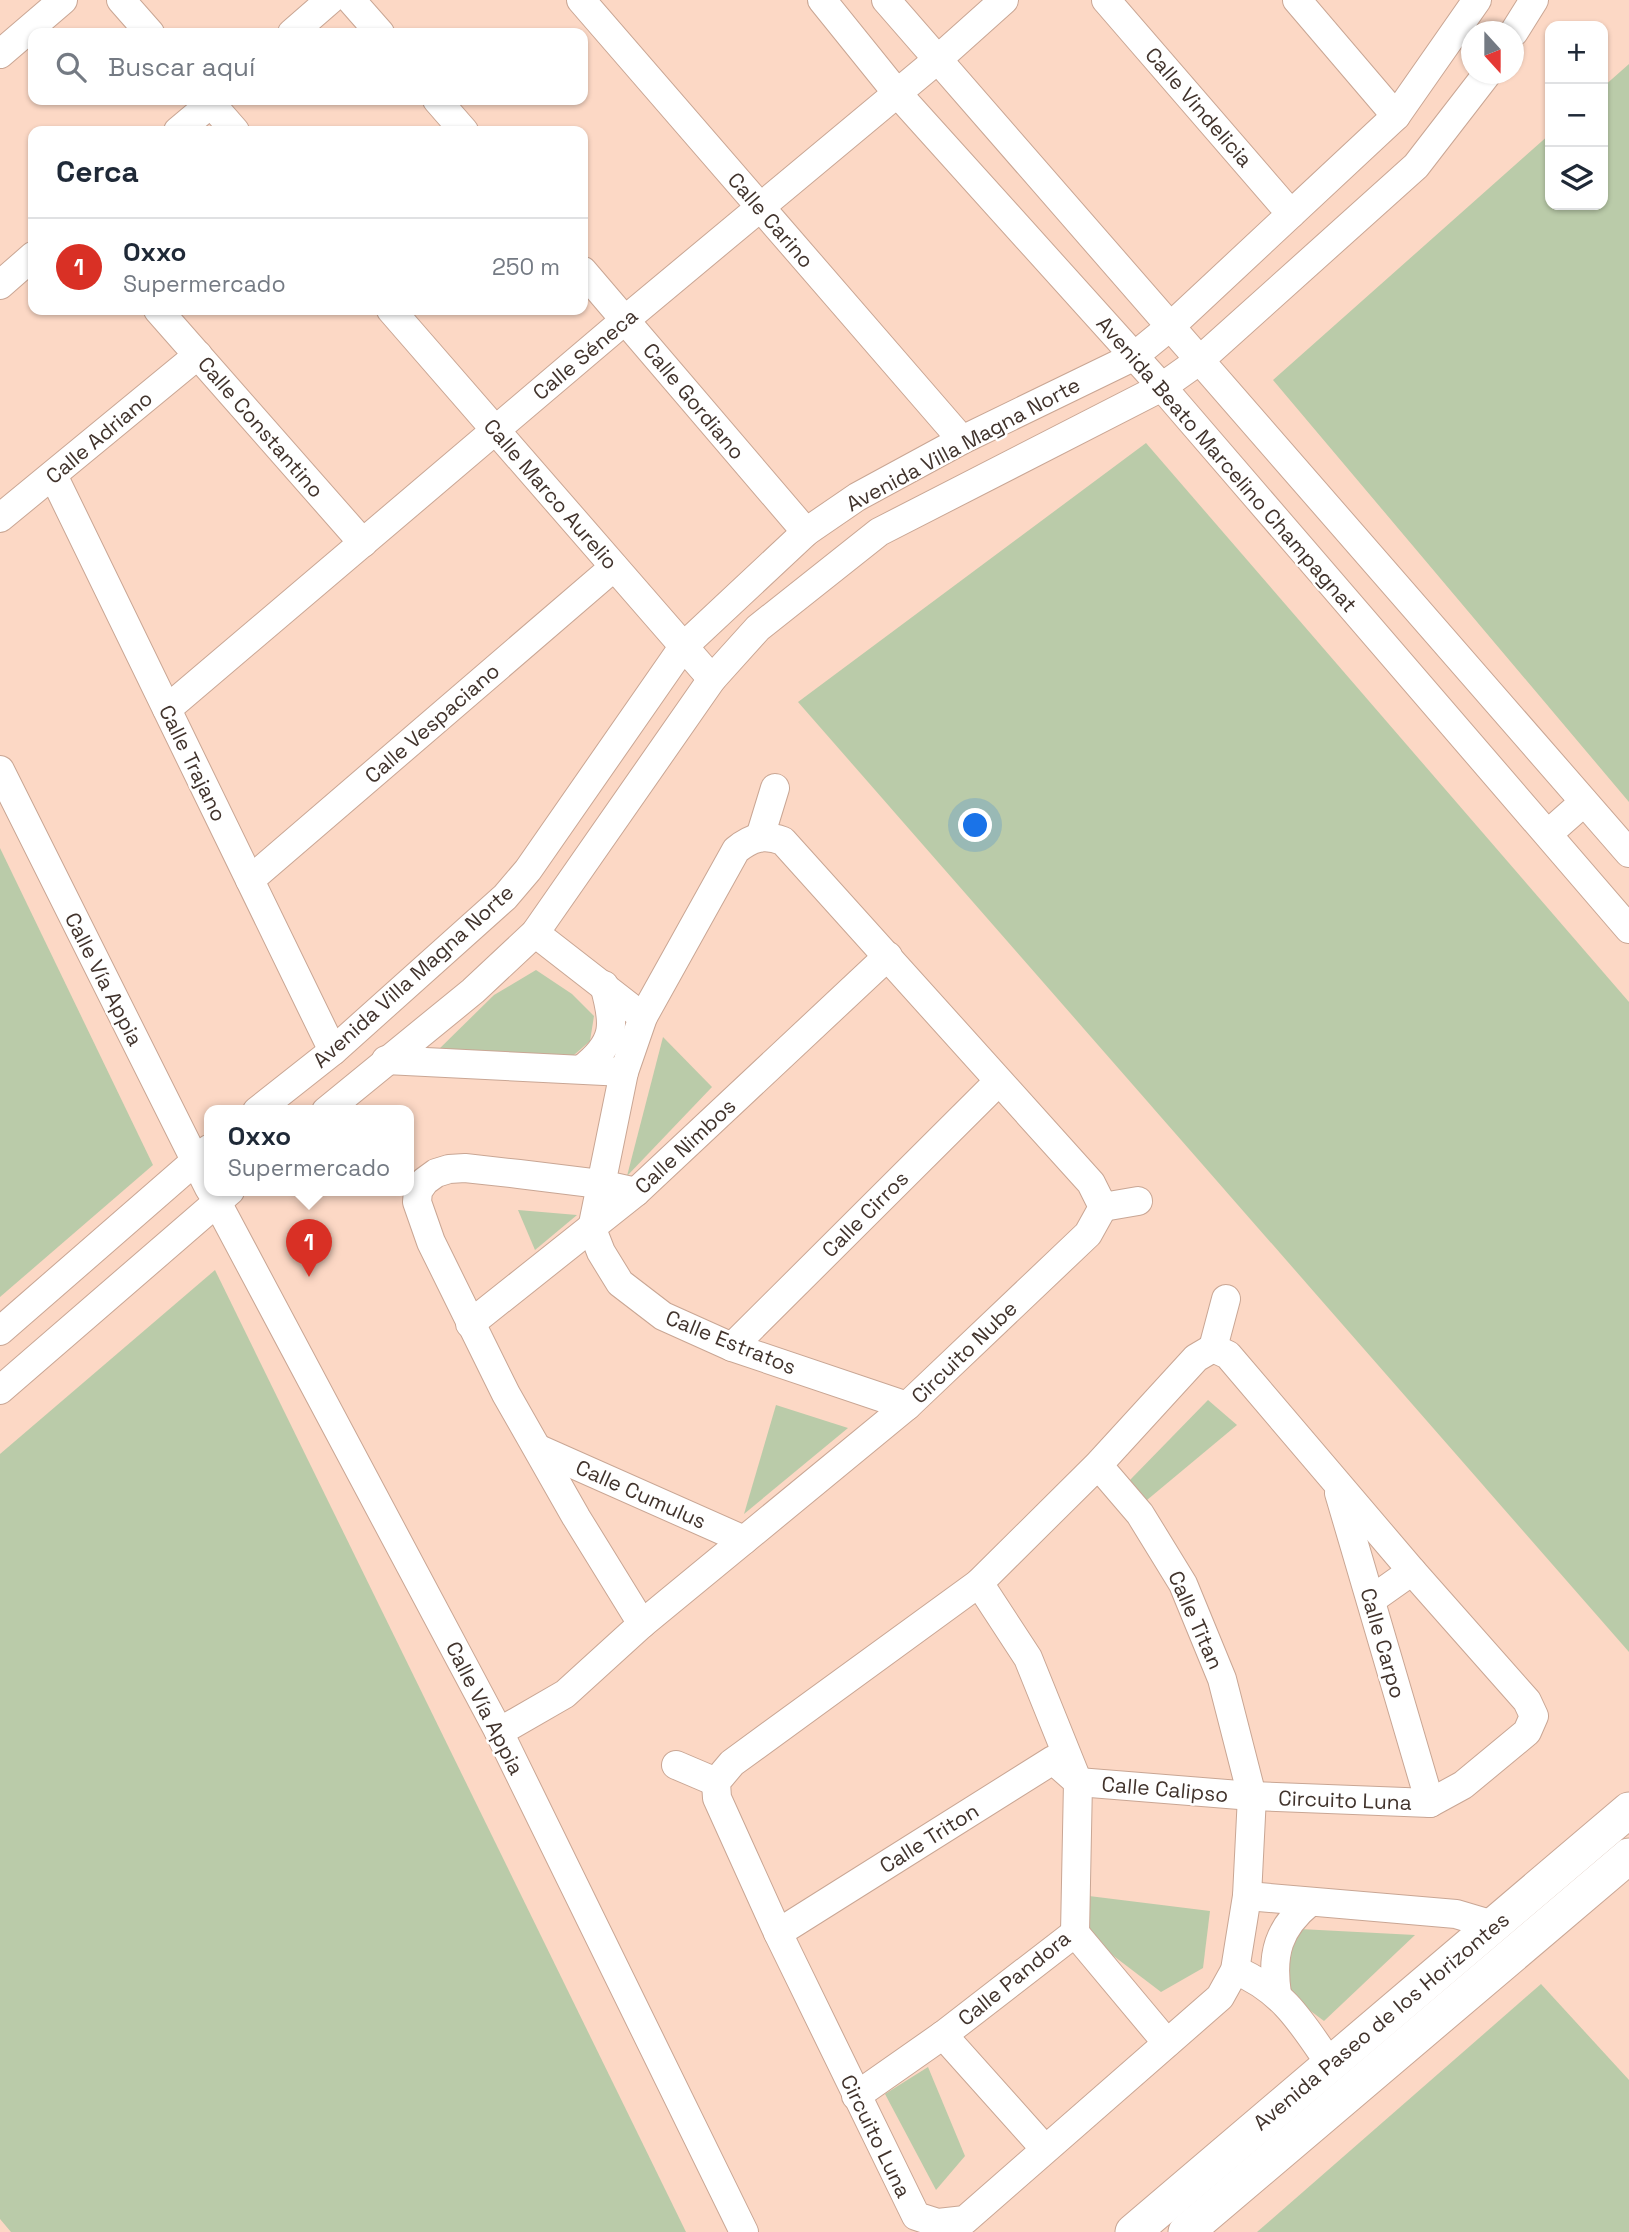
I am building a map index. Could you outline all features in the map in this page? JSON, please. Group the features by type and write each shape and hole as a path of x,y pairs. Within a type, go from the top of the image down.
{"main road":[{"name":"Avenida Paseo de los Horizontes","path":"1133,2232 1629,1810"},
{"name":"Avenida Paseo de los Horizontes","path":"1186,2232 1624,1868"}],"street":[{"path":"30,28 62,0"},
{"path":"121,0 146,28"},
{"path":"298,28 330,0"},
{"path":"351,0 376,28"},
{"name":"Calle Carino","path":"581,0 962,440"},
{"name":"Avenida Beato Marcelino Champagnat","path":"822,0 897,93 1162,387 1629,929"},
{"path":"886,0 1629,853"},
{"name":"Calle Séneca","path":"167,709 625,320 937,60 1004,0"},
{"name":"Calle Vindelicia","path":"1106,0 1291,214"},
{"path":"1297,0 1396,116"},
{"name":"Avenida Villa Magna Norte","path":"265,1105 333,1051 505,897 527,870 683,646 806,532 857,497 962,440 1133,356 1171,326 1396,116 1477,0"},
{"path":"1521,21 1534,0"},
{"path":"0,54 28,30"},
{"name":"Avenida Villa Magna Norte","path":"333,1105 473,991 536,933 712,679 758,628 879,531 1162,387 1200,360 1416,166 1479,84"},
{"path":"184,126 207,105"},
{"path":"214,105 231,126"},
{"path":"441,105 460,126"},
{"path":"0,285 28,260"},
{"name":"Calle Gordiano","path":"588,277 806,532"},
{"name":"Calle Constantino","path":"162,315 363,543"},
{"name":"Calle Marco Aurelio","path":"395,315 712,679"},
{"name":"Calle Adriano","path":"0,518 198,355"},
{"name":"Calle Trajano","path":"53,475 333,1051"},
{"name":"Calle Vespaciano","path":"250,880 614,567"},
{"name":"Calle Vía Appia","path":"0,770 202,1154"},
{"path":"760,837 775,788"},
{"path":"1549,834 1584,802"},
{"path":"592,1229 624,1072 643,1017 736,850 747,841 760,837 783,841 1091,1183 1103,1207 1138,1201"},
{"path":"536,933 643,1017"},
{"name":"Calle Nimbos","path":"470,1324 636,1192 888,956"},
{"path":"582,1069 600,1054 611,1034 612,1015 604,985"},
{"path":"386,1060 624,1072"},
{"name":"Calle Cirros","path":"732,1347 998,1082"},
{"path":"0,1331 202,1154"},
{"path":"414,1190 436,1174 449,1169 465,1168 600,1184 636,1192"},
{"path":"414,1194 420,1214 470,1324 506,1394 582,1528 642,1624"},
{"path":"0,1390 214,1196"},
{"name":"Calle Vía Appia","path":"219,1196 499,1732 744,2232"},
{"name":"Circuito Nube","path":"499,1732 565,1694 642,1624 907,1406 1088,1234 1103,1207"},
{"name":"Calle Estratos","path":"592,1229 620,1283 663,1316 732,1347 907,1406"},
{"path":"676,1765 716,1782 732,1763 979,1583 1098,1465 1196,1358 1213,1348 1226,1299"},
{"name":"Circuito Luna","path":"716,1782 717,1798 778,1933 916,2216 936,2227 965,2220 1220,1997 1235,1970 1247,1896 1252,1796 1430,1803 1464,1785 1527,1732 1534,1716 1527,1700 1412,1571 1228,1355 1213,1348"},
{"name":"Calle Cumulus","path":"539,1449 744,1539"},
{"name":"Calle Titan","path":"1098,1465 1140,1514 1183,1584 1222,1679 1252,1796"},
{"name":"Calle Carpo","path":"1336,1483 1430,1803"},
{"path":"1371,1600 1412,1571"},
{"name":"Calle Pandora","path":"856,2096 943,2035 1075,1933 1078,1782 1028,1658 979,1583"},
{"name":"Calle Triton","path":"778,1933 1053,1760 1078,1782"},
{"name":"Calle Calipso","path":"1078,1782 1252,1796"},
{"path":"1247,1896 1456,1914 1493,1925"},
{"path":"1277,1994 1275,1959 1279,1942 1297,1913 1310,1902"},
{"path":"1075,1933 1167,2043"},
{"path":"1235,1970 1256,1979 1277,1994 1295,2013 1330,2064"},
{"path":"943,2035 1045,2149"}],"green space":[{"path":"1629,64 1629,802 1273,380 1545,138 1545,210 1608,210 1608,83"},
{"path":"1146,443 1629,1002 1629,1652 798,702"},
{"path":"0,848 153,1165 0,1297"},
{"path":"536,970 572,994 594,1016 590,1041 574,1055 434,1054 494,995"},
{"path":"663,1037 712,1087 627,1176"},
{"path":"518,1210 577,1215 535,1250"},
{"path":"215,1270 686,2232 11,2232 0,2219 0,1454"},
{"path":"1208,1400 1237,1425 1141,1505 1130,1480"},
{"path":"776,1405 848,1428 744,1514"},
{"path":"1089,1896 1210,1911 1203,1968 1161,1992 1090,1938"},
{"path":"1300,1929 1415,1935 1324,2021 1288,1994 1281,1960"},
{"path":"1541,1984 1629,2080 1629,2232 1257,2232"},
{"path":"928,2067 965,2156 936,2190 885,2094"}],"place":[{"name":"Oxxo","path":"309,1277"}]}
